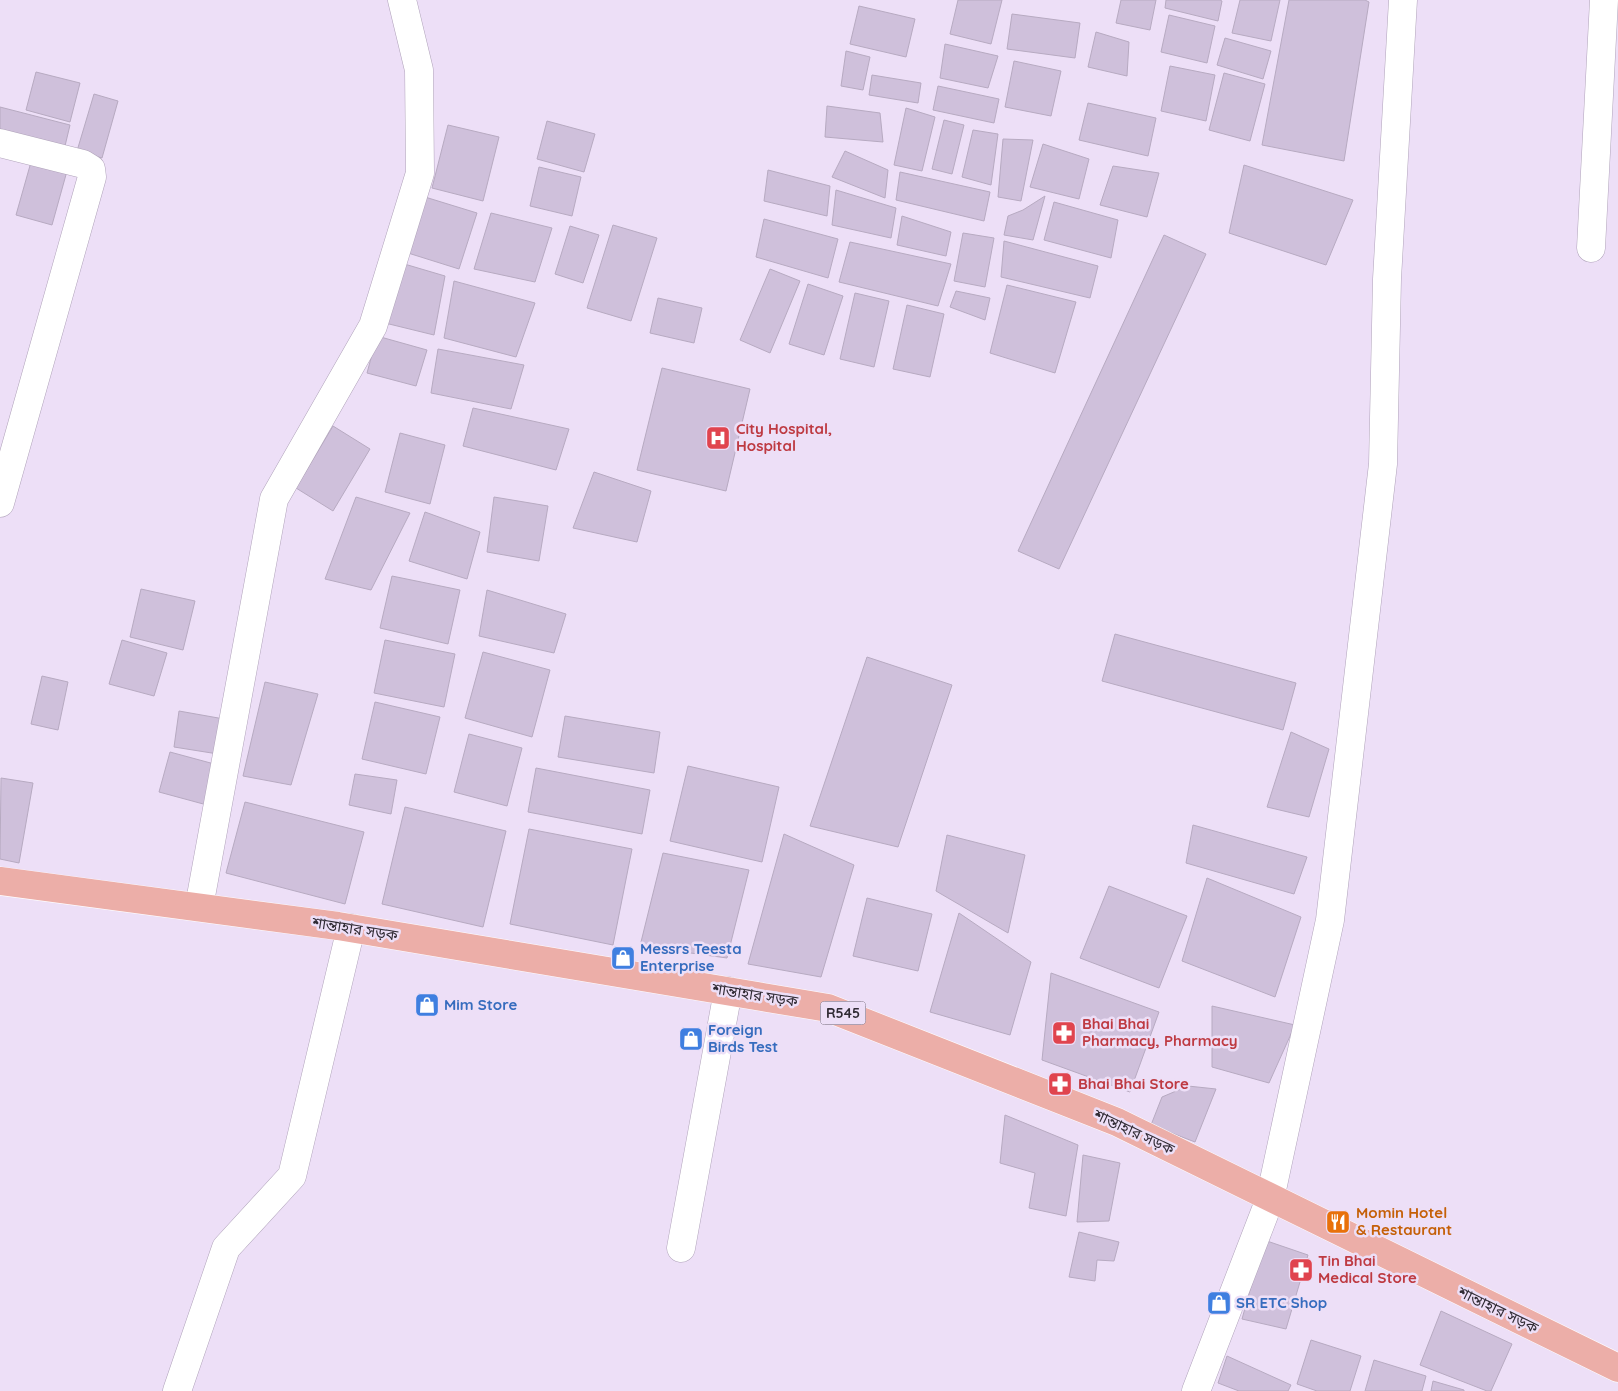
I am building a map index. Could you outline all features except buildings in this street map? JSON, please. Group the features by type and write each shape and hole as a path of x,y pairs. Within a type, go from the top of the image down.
{"main road":[{"name":"শান্তাহার সড়ক","path":"0,881 351,928 828,1008 1117,1122 1270,1199 1618,1368"}],"street":[{"path":"199,907 274,499 373,326 420,173 419,70 402,0"},
{"path":"1196,1391 1270,1199 1330,920 1383,464 1387,279 1403,0"},
{"path":"1591,248 1604,0"},
{"path":"0,143 83,164 91,169 92,177 0,503"},
{"path":"177,1391 226,1248 292,1176 351,928"},
{"path":"682,1248 728,991"}],"place":[{"name":"City Hospital, Hospital","path":"718,438"},
{"name":"Messrs Teesta Enterprise","path":"623,958"},
{"name":"Mim Store","path":"427,1005"},
{"name":"Bhai Bhai Pharmacy, Pharmacy","path":"1064,1033"},
{"name":"Foreign Birds Test","path":"691,1039"},
{"name":"Bhai Bhai Store","path":"1060,1084"},
{"name":"Momin Hotel & Restaurant","path":"1338,1222"},
{"name":"Tin Bhai Medical Store","path":"1301,1270"},
{"name":"SR ETC Shop","path":"1219,1303"}]}
